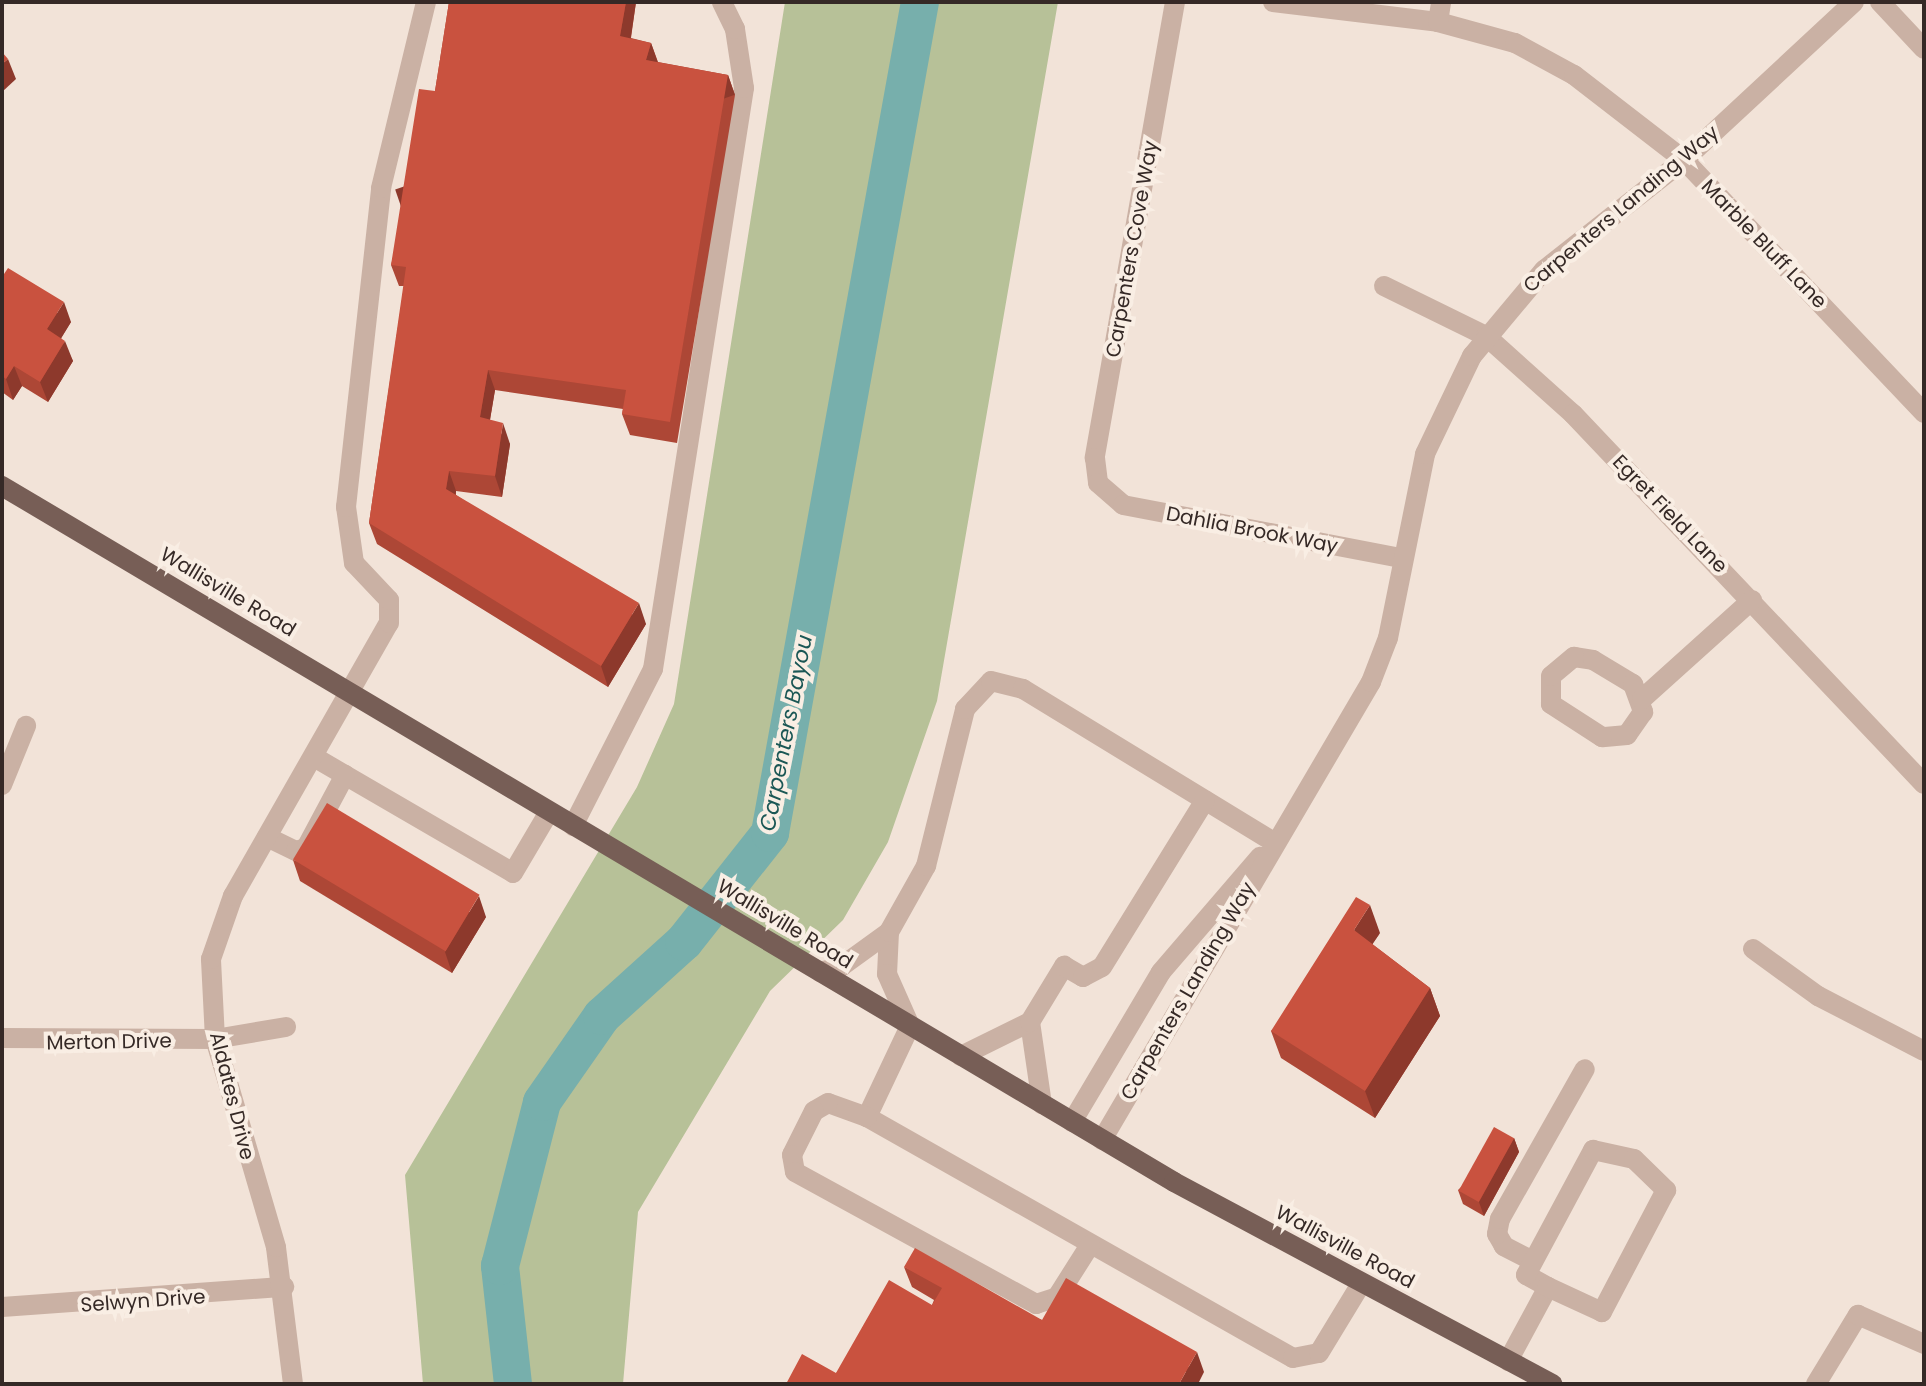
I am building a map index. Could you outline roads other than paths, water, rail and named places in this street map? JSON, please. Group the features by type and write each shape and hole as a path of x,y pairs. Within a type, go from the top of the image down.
{"main road":[{"name":"Wallisville Road","path":"2,486 1102,1140 1361,1284 1553,1384"}],"street":[{"name":"Aldates Drive","path":"293,1384 284,1287 215,1039 213,949 267,837 389,623 389,600 354,563 346,507 381,188 426,2"},
{"path":"573,826 653,669 744,88 735,29 722,2"},
{"name":"Carpenters Cove Way","path":"1105,493 1095,458 1175,2"},
{"name":"Marble Bluff Lane","path":"1273,2 1439,12 1515,43 1574,75 1684,160 1924,413"},
{"name":"Carpenters Landing Way","path":"1102,1140 1371,682 1388,638 1402,558 1430,440 1486,336 1544,270 1684,160 1854,2"},
{"path":"1880,2 1924,49"},
{"name":"Egret Field Lane","path":"1384,286 1486,336 1752,600 1924,784"},
{"name":"Dahlia Brook Way","path":"1105,493 1123,505 1402,558"},
{"path":"1642,699 1625,679 1583,657 1557,668 1547,686 1555,710 1611,739 1634,728 1642,699 1752,600"},
{"path":"820,972 842,966 889,932 926,866 965,709 991,681 1023,689 1275,843"},
{"path":"2,785 26,726"},
{"path":"314,757 513,873 549,812"},
{"path":"267,837 296,851 306,848 345,775"},
{"path":"961,1056 1030,1022 1064,966 1083,977 1102,967 1128,933 1205,800"},
{"name":"Carpenters Landing Way","path":"1072,1122 1166,965 1275,843"},
{"path":"867,1117 910,1026 887,974 889,932"},
{"path":"1753,949 1818,996 1924,1051"},
{"path":"1030,1022 1042,1104"},
{"name":"Merton Drive","path":"2,1038 215,1039 286,1027"},
{"path":"1533,1261 1504,1246 1500,1219 1585,1069"},
{"path":"1090,1245 1057,1297 1036,1304 795,1172 792,1155 814,1111 828,1103 867,1117 1293,1358 1319,1353 1361,1284"},
{"path":"1593,1150 1634,1159 1666,1190 1602,1312 1548,1287 1526,1275 1593,1150"},
{"name":"Selwyn Drive","path":"2,1307 284,1287"},
{"path":"1508,1361 1548,1287"},
{"path":"1816,1384 1858,1315 1924,1344"}],"waterway":[{"name":"Carpenters Bayou","path":"513,1384 500,1266 542,1102 602,1016 684,942 770,833 920,2"}]}
